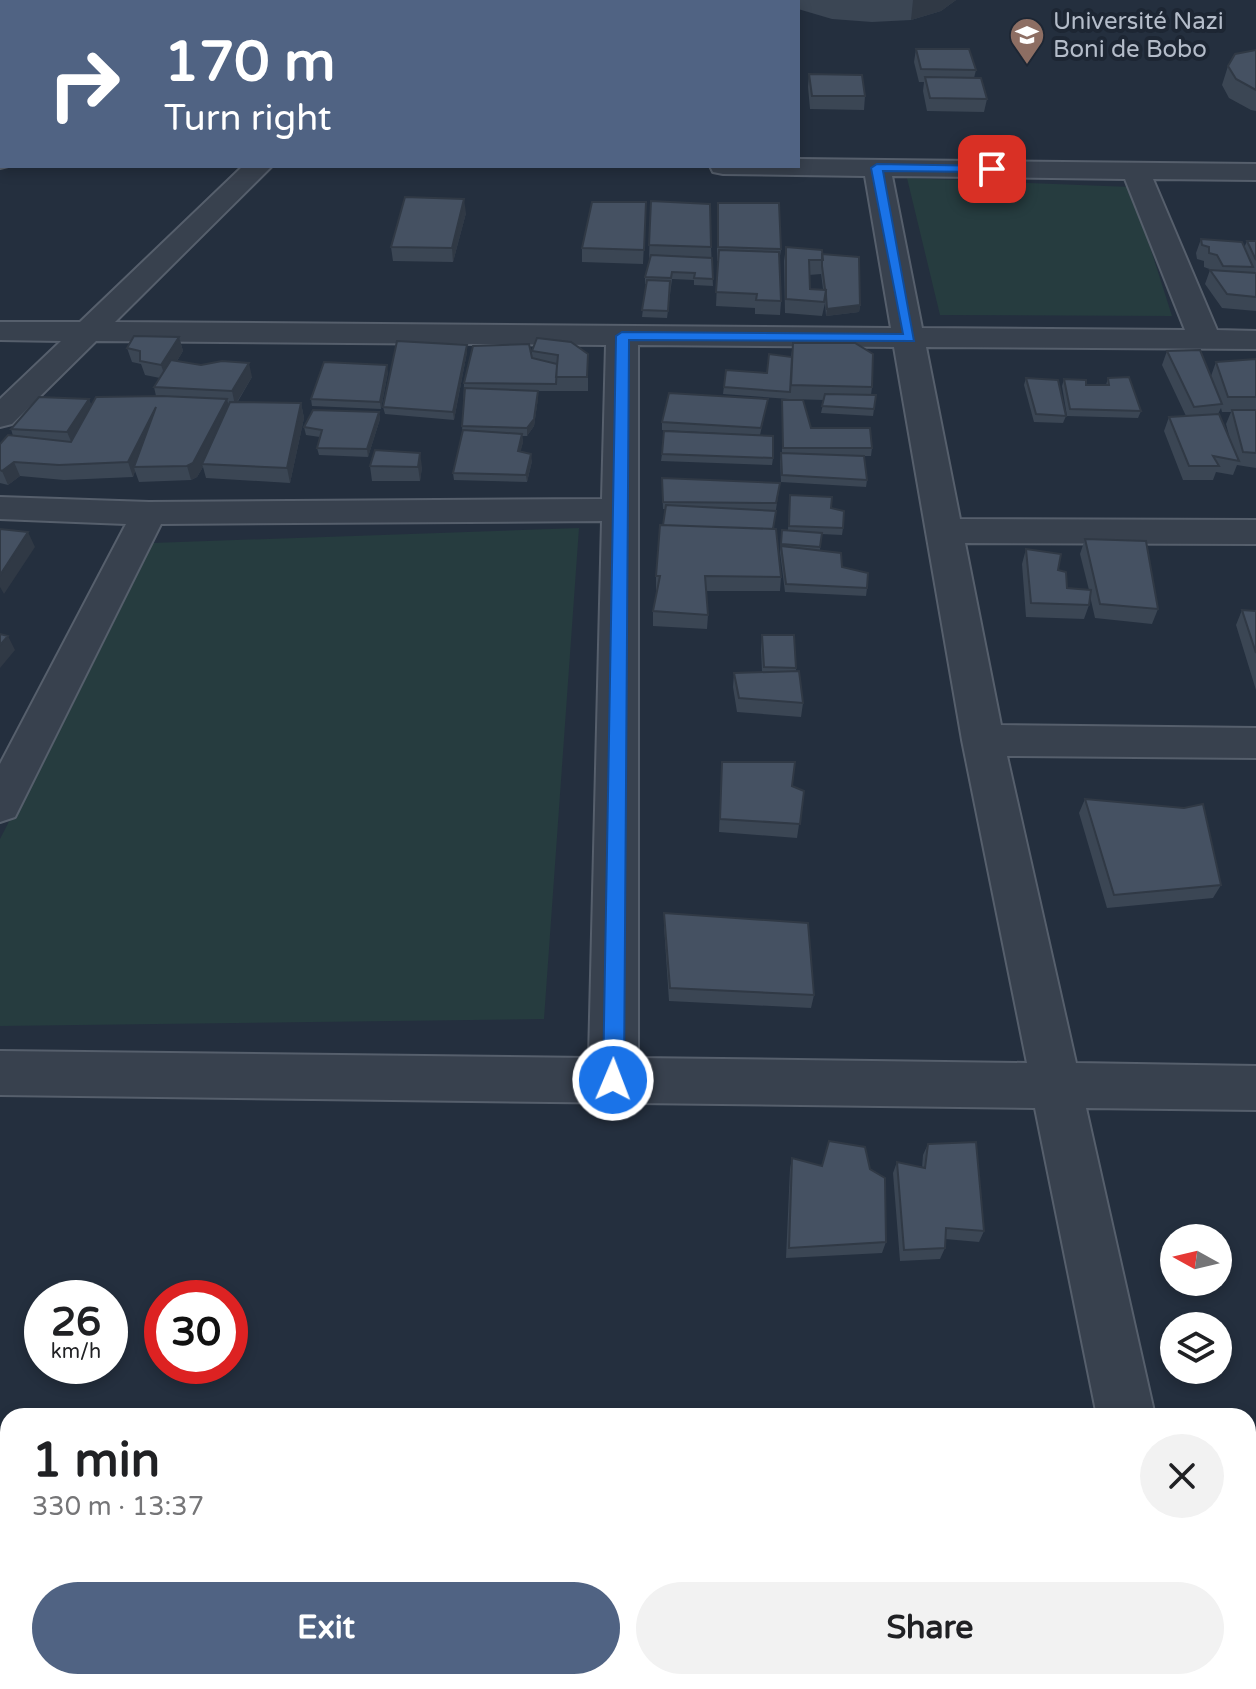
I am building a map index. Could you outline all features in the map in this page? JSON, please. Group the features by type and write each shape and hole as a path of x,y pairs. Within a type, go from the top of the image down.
{"street":[{"path":"800,167 1256,172"},
{"path":"0,417 257,168"},
{"path":"877,168 983,740 1124,1408"},
{"path":"1136,171 1205,340"},
{"path":"0,331 1256,340"},
{"path":"613,1080 622,336"},
{"path":"0,508 149,513 621,510"},
{"path":"0,805 149,513"},
{"path":"946,531 1256,532"},
{"path":"983,740 1256,743"},
{"path":"0,1073 1256,1088"}],"green space":[{"path":"907,178 1131,187 1172,316 940,315"},
{"path":"579,528 544,1019 0,1026 0,839 152,543"}],"building":[{"path":"916,49 969,49 976,70 921,69"},
{"path":"1256,50 1256,90 1236,79 1228,66 1235,54"},
{"path":"809,74 862,75 865,96 812,96"},
{"path":"925,77 981,78 987,99 930,98"},
{"path":"405,197 464,199 452,248 391,247"},
{"path":"651,201 710,204 711,247 649,245"},
{"path":"592,202 646,202 644,250 582,248"},
{"path":"718,203 779,203 781,249 718,247"},
{"path":"1201,239 1242,242 1253,267 1223,266 1217,255 1209,253 1209,247 1202,245"},
{"path":"1247,241 1256,241 1256,260"},
{"path":"786,247 822,250 823,260 809,260 810,289 826,290 824,302 786,299"},
{"path":"719,250 779,252 781,301 756,300 757,294 716,292"},
{"path":"822,254 859,257 860,305 827,309"},
{"path":"651,255 712,258 713,279 694,278 695,273 672,272 671,278 645,277"},
{"path":"1210,270 1256,273 1256,297 1227,294"},
{"path":"647,280 670,281 668,311 642,310"},
{"path":"134,336 179,337 161,365 140,361 140,351 127,348"},
{"path":"537,338 571,342 588,354 587,377 556,377 558,355 532,351"},
{"path":"397,341 467,345 453,412 383,407"},
{"path":"793,343 855,343 873,354 872,387 791,385"},
{"path":"529,344 532,358 557,364 556,384 464,383 473,346"},
{"path":"1200,350 1222,404 1194,407 1167,351"},
{"path":"769,354 792,357 790,392 724,387 726,370 767,373"},
{"path":"1256,359 1256,397 1228,397 1216,362"},
{"path":"171,360 201,365 222,361 249,363 232,391 154,387"},
{"path":"324,362 387,365 380,402 311,399"},
{"path":"1129,377 1141,411 1070,409 1064,379 1086,380 1086,385 1109,385 1108,378"},
{"path":"1026,378 1058,380 1066,416 1036,414"},
{"path":"465,388 538,391 534,419 527,428 462,426"},
{"path":"669,393 768,399 761,428 662,422"},
{"path":"825,394 876,395 874,409 822,406"},
{"path":"39,397 89,399 67,432 11,429"},
{"path":"96,397 227,399 193,463 187,466 134,467 156,407 128,462 59,465 14,462 0,470 0,444 8,435 71,442"},
{"path":"782,400 803,400 811,428 870,428 872,448 783,448"},
{"path":"230,402 301,403 287,468 202,464"},
{"path":"313,410 379,412 367,449 317,448 322,430 304,427"},
{"path":"1232,410 1256,410 1256,453 1243,452"},
{"path":"1219,414 1239,461 1213,456 1219,466 1189,466 1169,417"},
{"path":"463,430 522,434 518,451 531,454 526,475 453,473"},
{"path":"664,431 773,436 773,458 662,454"},
{"path":"375,450 420,453 418,467 370,466"},
{"path":"781,453 864,456 867,480 782,475"},
{"path":"662,478 780,483 776,503 663,502"},
{"path":"790,495 832,497 831,508 844,511 843,528 789,526"},
{"path":"666,505 776,511 773,529 663,525"},
{"path":"660,525 776,529 781,577 705,576 708,615 653,611 660,576 656,576"},
{"path":"0,529 28,532 0,575"},
{"path":"782,530 822,533 820,547 781,544"},
{"path":"1085,539 1146,541 1158,609 1100,604"},
{"path":"781,546 841,553 842,567 868,573 867,588 786,584"},
{"path":"1026,549 1061,554 1058,570 1066,572 1067,588 1091,590 1089,605 1031,603"},
{"path":"1242,610 1256,611 1256,653"},
{"path":"0,634 8,636 0,645"},
{"path":"762,635 794,635 796,668 764,667"},
{"path":"799,671 803,703 739,698 734,673"},
{"path":"722,762 795,762 792,786 804,791 800,824 720,819"},
{"path":"1085,799 1184,808 1203,804 1221,885 1114,895"},
{"path":"664,913 808,923 814,995 670,988"},
{"path":"829,1141 865,1147 870,1169 885,1178 886,1242 789,1248 792,1158 822,1166"},
{"path":"976,1142 984,1231 946,1228 945,1248 904,1250 897,1162 925,1168 928,1144"}],"place":[{"name":"Université Nazi Boni de Bobo","path":"1027,66"}],"route":[{"path":"613,1080 622,336 910,338 877,168 992,169"}]}
